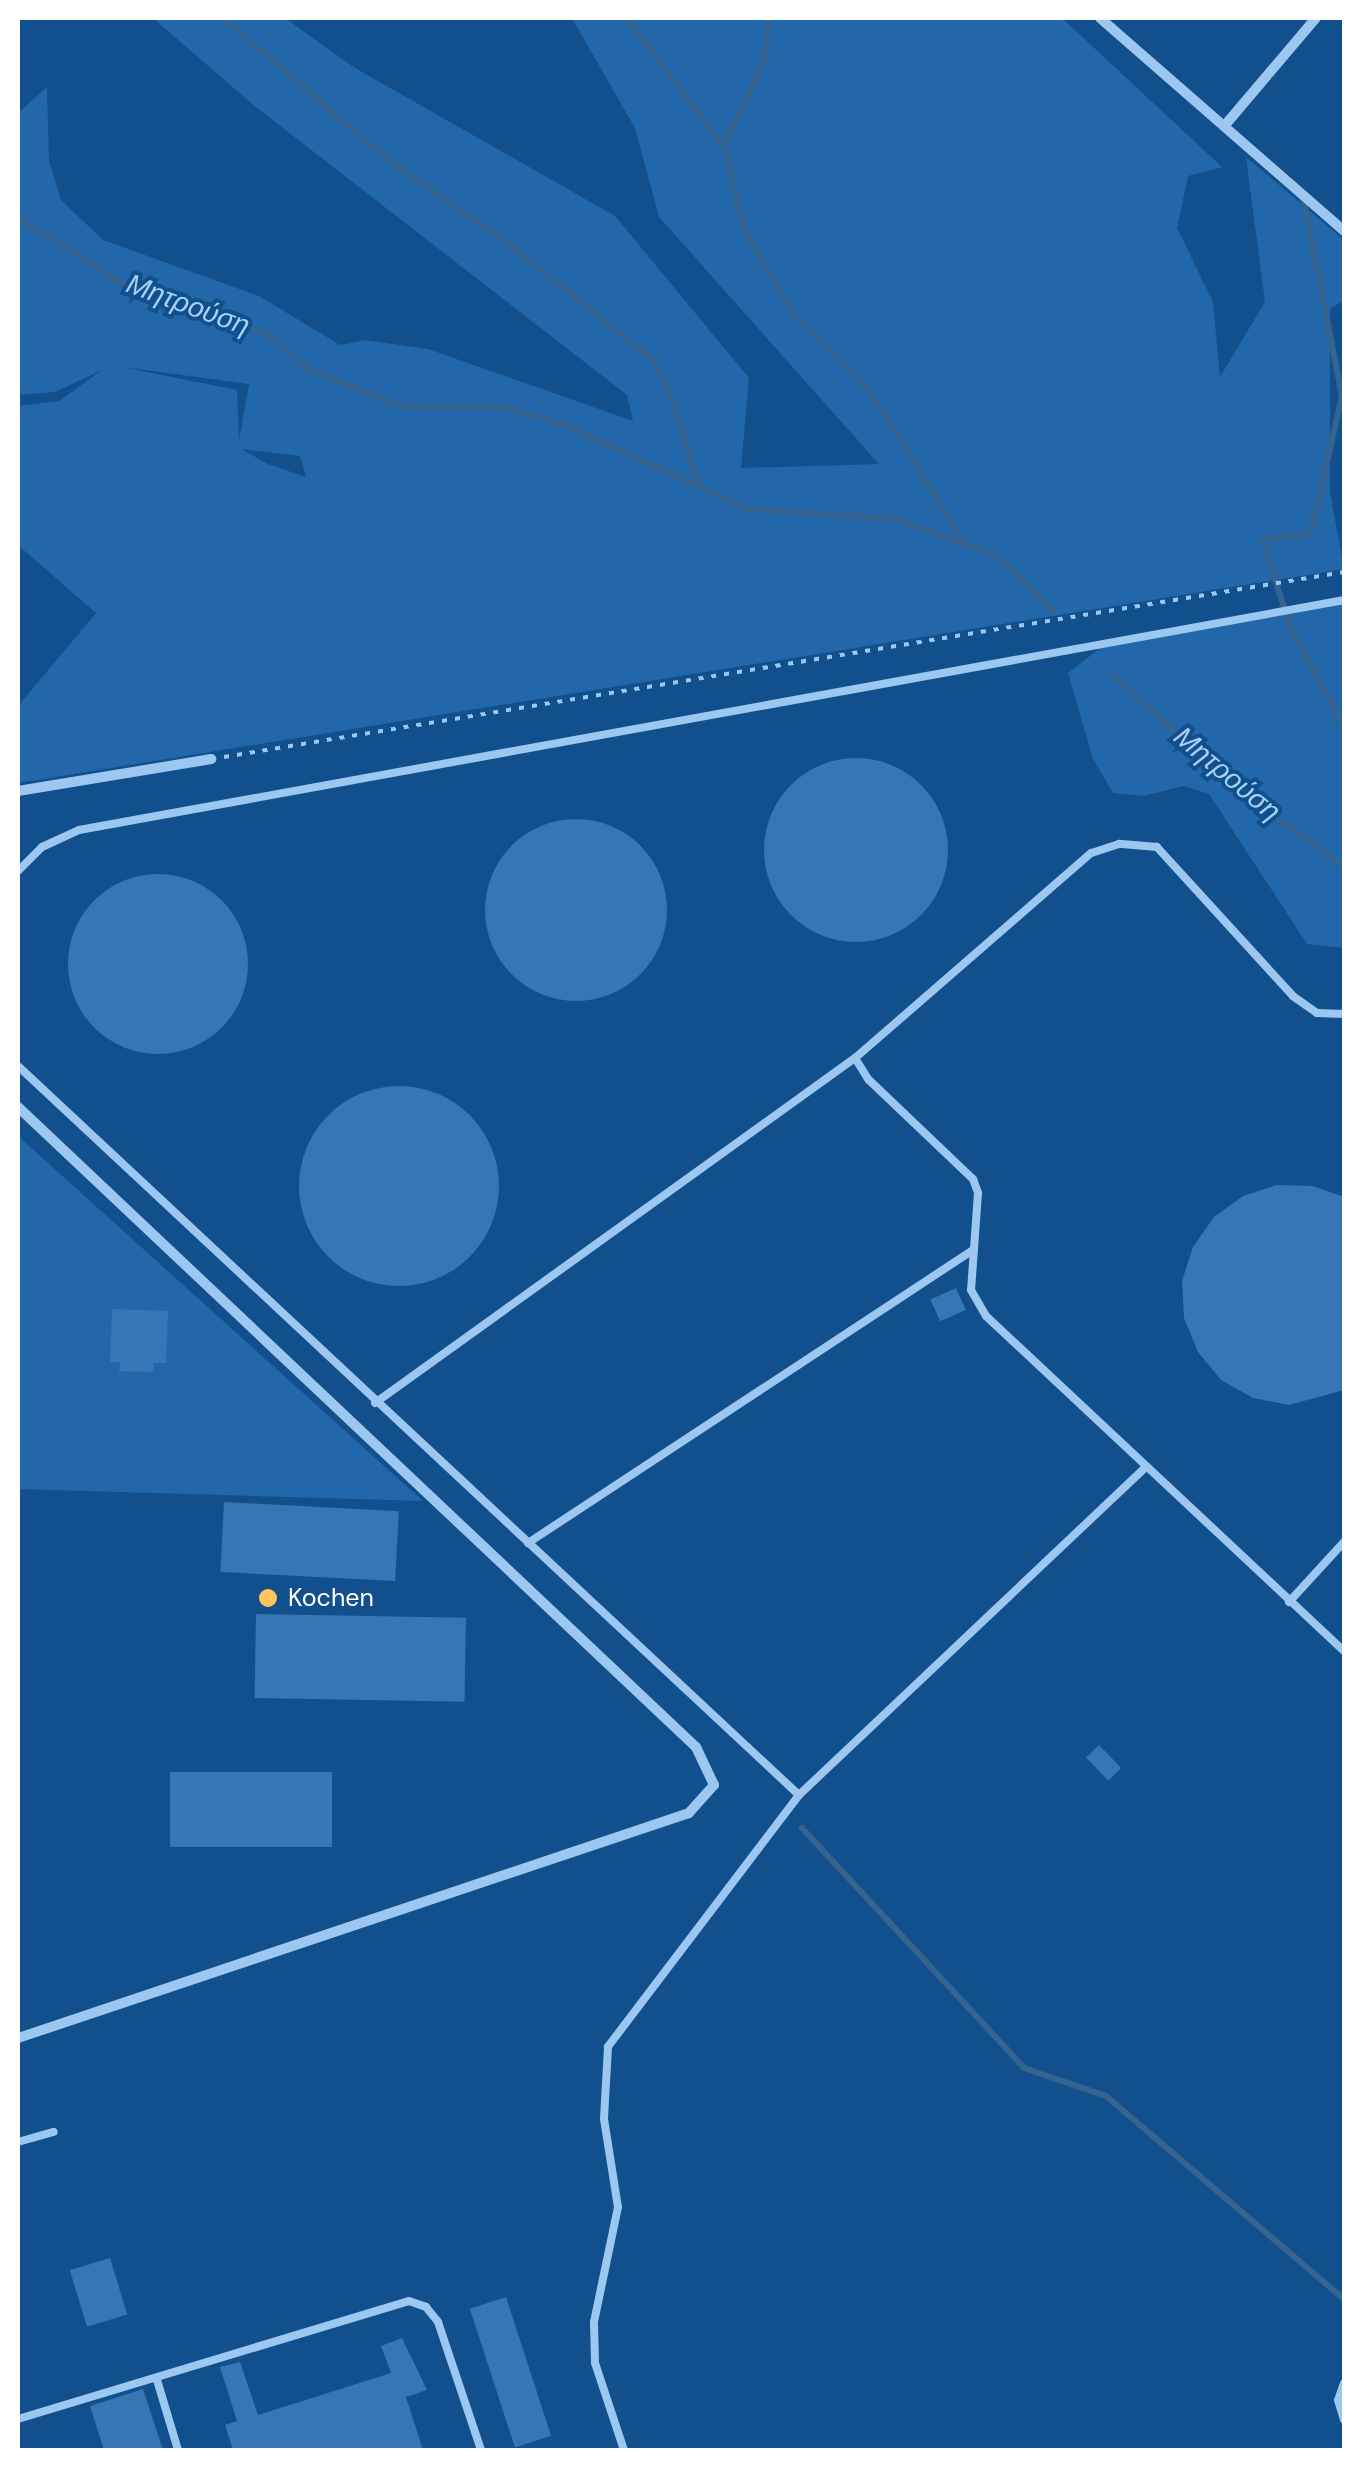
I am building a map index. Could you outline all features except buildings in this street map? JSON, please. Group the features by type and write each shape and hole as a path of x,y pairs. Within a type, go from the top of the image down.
{"street":[{"path":"1100,18 1226,124 1344,231"},
{"path":"1226,124 1316,18"},
{"path":"18,791 211,759"},
{"path":"18,1107 696,1747 714,1785 689,1813 18,2038"}],"lane":[{"path":"18,871 42,846 79,830 1344,600"},
{"path":"375,1403 855,1058 1091,853 1119,844 1157,847 1293,996 1317,1014 1344,1014"},
{"path":"855,1058 869,1080 973,1179 971,1290 986,1316 1344,1651"},
{"path":"18,1066 375,1403 799,1794"},
{"path":"528,1542 973,1250"},
{"path":"624,2450 595,2363 594,2322 618,2207 604,2119 608,2047 799,1794 1146,1467"},
{"path":"1288,1602 1344,1542"},
{"path":"18,2142 54,2132"},
{"path":"18,2419 410,2301 438,2322 481,2450"},
{"path":"157,2380 178,2450"},
{"path":"1344,2383 1338,2400 1344,2420"}],"path":[{"path":"211,759 1344,572"}],"shaded area":[{"path":"153,18 285,18 355,68 615,216 749,378 741,468 879,464 659,217 635,128 572,18 1062,18 1222,167 1188,176 1177,228 1213,302 1220,377 1265,302 1246,157 1344,240 1344,300 1330,309 1330,492 1344,569 18,783 18,706 96,613 18,545 18,406 59,401 102,370 55,392 18,395 18,113 47,87 49,161 61,200 103,240 259,296 340,345 365,340 428,349 633,421 627,395 252,104","holes":["122,367 249,384 239,441 237,390","241,449 300,456 306,477 268,464"]},
{"path":"1344,600 1344,948 1307,944 1209,794 1184,786 1143,796 1113,793 1093,759 1068,673 1112,639"},
{"path":"18,1136 423,1501 18,1489"}],"waterway":[{"name":"Μητρούση","path":"223,18 386,158 514,248 653,360 672,399 700,488"},
{"name":"Μητρούση","path":"627,18 724,147 745,231 793,314 872,394 965,544"},
{"path":"724,147 764,61 769,18"},
{"path":"1304,201 1342,396 1311,533 1263,540 1290,627 1344,727"},
{"name":"Μητρούση","path":"18,217 137,293 265,333 310,370 404,407 506,407 567,426 747,509 894,519 998,556 1053,611"},
{"name":"Μητρούση","path":"1114,676 1233,785 1344,867"},
{"path":"802,1828 1024,2068 1106,2096 1344,2299"}],"place":[{"name":"Kochen","path":"268,1598"}]}
